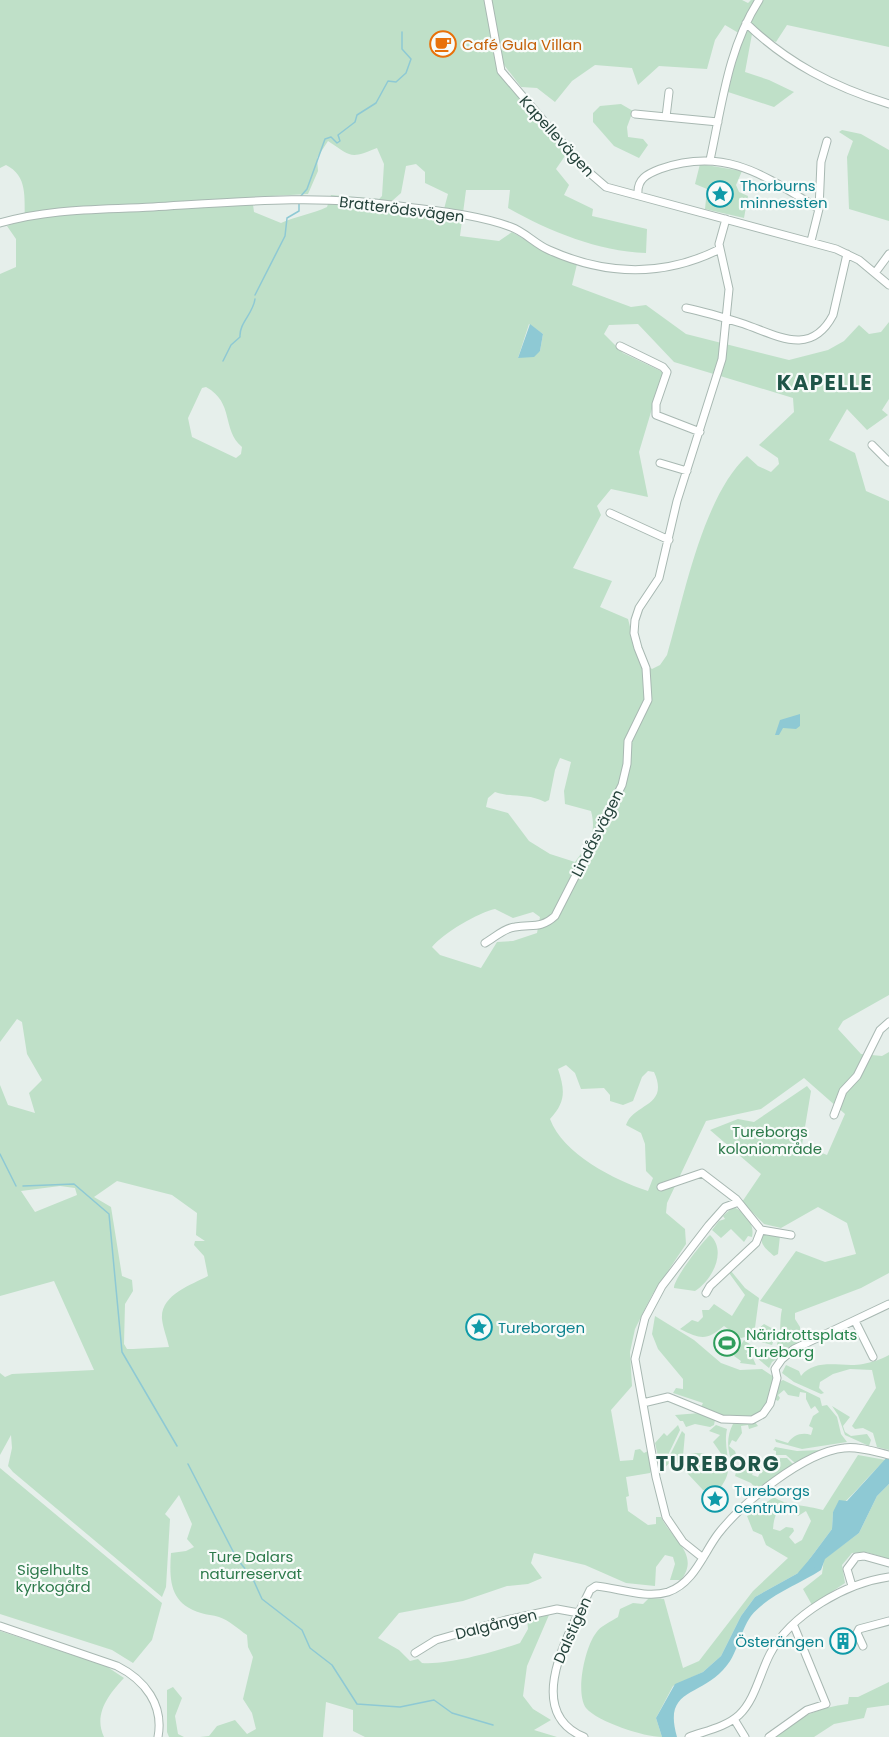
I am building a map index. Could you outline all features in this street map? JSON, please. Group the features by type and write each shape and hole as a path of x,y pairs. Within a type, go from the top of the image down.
{"street":[{"name":"Kapellevägen","path":"488,0 498,64 513,86 596,180 616,191 638,194 811,241 847,254 889,285"},
{"path":"710,160 729,66 746,23 759,0"},
{"path":"746,23 785,58 806,70 833,84 889,104"},
{"path":"666,117 669,92"},
{"path":"635,114 718,122"},
{"path":"811,241 819,209 821,162 827,141"},
{"path":"638,194 637,185 641,179 653,172 675,164 710,160 755,170 819,209"},
{"name":"Bratterödsvägen","path":"0,223 55,210 335,200 400,206 495,222 520,231 549,250 588,264 623,270 657,270 720,249"},
{"name":"Lindåsvägen","path":"485,944 509,929 537,928 555,916 617,797 627,764 630,735 648,700 646,668 636,640 635,620 639,608 658,578 687,471 720,369 728,320 729,289 719,244 726,219"},
{"path":"686,308 787,340 812,337 828,324 833,315 847,254"},
{"path":"875,273 889,254"},
{"path":"620,346 663,367 667,372 656,404 656,415 699,432"},
{"path":"872,445 889,462"},
{"path":"660,463 687,471"},
{"path":"610,513 669,540"},
{"path":"834,1115 843,1091 857,1076 880,1030 889,1022"},
{"path":"661,1187 702,1173 731,1195 736,1203 748,1212 760,1230 792,1235"},
{"path":"736,1203 725,1207 688,1250 662,1286 645,1318 635,1359 656,1477 665,1514 683,1542 703,1558 729,1522 764,1491 800,1466 838,1449 856,1448 889,1455"},
{"path":"706,1293 710,1286 756,1243 760,1230"},
{"path":"643,1403 668,1397 722,1419 740,1421 757,1418 770,1404 777,1378 775,1369 782,1359 794,1349 889,1304"},
{"path":"855,1321 873,1357"},
{"path":"852,1586 847,1569 856,1557 864,1556 889,1563"},
{"name":"Dalstigen","path":"584,1737 571,1731 562,1720 553,1683 558,1658 590,1590 596,1586 646,1593 668,1592 686,1581 703,1558"},
{"path":"689,1737 734,1719 746,1705 774,1647 821,1603 852,1586 889,1576"},
{"name":"Dalgången","path":"415,1653 436,1640 506,1620 557,1609 579,1612"},
{"path":"863,1646 857,1633 858,1629 889,1620"},
{"path":"0,1626 117,1666 131,1673 148,1689 155,1703 160,1720 158,1737"},
{"path":"769,1737 807,1710 826,1704 794,1626"},
{"path":"734,1719 745,1737"}],"green space":[{"path":"0,0 486,0 504,79 567,153 556,169 569,185 564,195 593,209 592,216 647,229 646,253 592,244 541,225 508,208 510,190 466,190 460,236 499,241 512,232 542,250 577,264 572,285 631,307 646,305 686,334 789,360 828,350 844,341 859,325 869,334 881,332 889,322 889,399 882,410 888,415 867,430 847,409 829,440 855,453 866,491 889,501 889,995 843,1021 838,1029 861,1054 882,1056 889,1052 889,1273 861,1288 795,1313 795,1319 800,1327 801,1343 772,1362 769,1368 757,1358 765,1359 773,1351 768,1353 766,1350 779,1347 777,1344 782,1309 760,1301 796,1251 825,1262 856,1254 847,1223 818,1207 781,1228 764,1224 742,1202 761,1174 710,1130 738,1119 754,1122 807,1086 811,1091 802,1145 827,1155 845,1114 804,1078 761,1109 706,1121 667,1203 666,1213 685,1229 686,1244 652,1295 635,1329 630,1352 632,1386 611,1410 620,1461 633,1460 635,1450 640,1449 644,1453 648,1451 650,1473 626,1477 629,1496 626,1497 628,1511 648,1525 656,1524 656,1517 661,1517 686,1554 688,1562 681,1580 670,1580 675,1564 673,1557 665,1555 656,1567 655,1586 626,1583 585,1565 534,1553 531,1563 542,1578 528,1584 507,1586 463,1601 399,1613 378,1638 399,1650 410,1661 418,1659 422,1663 445,1662 485,1654 520,1643 528,1629 527,1618 549,1615 527,1666 523,1696 533,1709 551,1720 534,1730 557,1737 365,1737 353,1731 353,1710 326,1702 323,1737 200,1737 209,1736 217,1726 235,1720 247,1734 256,1729 252,1713 243,1699 253,1657 248,1647 247,1635 223,1618 191,1609 177,1597 171,1582 171,1553 186,1551 194,1547 187,1539 192,1524 179,1495 165,1514 170,1519 166,1587 162,1597 13,1472 8,1466 12,1448 11,1435 0,1455 0,1373 5,1377 12,1374 94,1370 54,1281 0,1296 0,1085 8,1105 35,1113 29,1093 42,1080 27,1054 22,1022 17,1019 0,1042 0,274 16,267 16,239 7,226 25,219 21,181 18,175 6,165 0,168","holes":["328,141 351,155 377,148 384,164 382,196 379,199 331,195 327,207 281,223 254,212 252,197 308,194 318,171 317,158","416,164 425,172 425,183 448,194 444,209 392,201 401,193 406,166","529,324 543,334 540,351 518,358","638,324 674,362 793,398 794,412 759,445 778,458 779,464 771,472 758,466 747,456 718,496 688,577 667,655 660,665 652,669 638,657 628,619 600,607 612,581 573,568 601,515 597,506 611,489 648,497 639,452 663,372 623,353 604,334 609,325","206,387 215,393 225,408 232,432 242,447 241,454 236,458 192,437 188,418 202,388","560,758 571,762 564,791 565,804 591,811 593,819 588,844 575,862 550,854 529,841 508,813 486,807 488,798 495,792 532,797 545,802 549,800","495,909 513,918 533,912 540,917 537,933 513,941 497,942 481,968 440,955 432,947 452,930","566,1065 575,1073 581,1089 604,1088 610,1095 610,1101 623,1105 633,1101 642,1077 648,1071 654,1072 658,1083 654,1098 636,1112 626,1125 641,1133 645,1144 646,1171 653,1178 648,1191 605,1173 591,1164 566,1143 557,1132 550,1119 559,1107 563,1096 558,1069","117,1181 172,1195 197,1213 196,1235 205,1241 195,1241 194,1245 204,1256 208,1276 185,1287 166,1303 162,1319 169,1347 127,1349 124,1344 125,1304 133,1291 132,1280 122,1276 111,1207 94,1197","60,1186 75,1188 77,1195 35,1212 21,1191"]},
{"path":"491,0 742,0 748,3 751,0 889,0 889,47 787,25 776,42 752,34 745,72 794,92 774,107 728,92 742,35 725,25 715,40 707,69 659,66 638,85 632,68 595,65 572,81 555,102 537,88 521,87 501,61"},
{"path":"621,104 633,111 627,127 628,137 643,139 648,145 639,158 614,146 593,122 593,113 600,106"},
{"path":"842,130 861,134 889,150 889,221 849,209 847,157 853,141 839,132"},
{"path":"700,164 742,171 736,185 739,192 748,196 744,218 705,209 707,189 695,184"},
{"path":"733,1207 746,1215 751,1223 752,1237 748,1236 744,1242 731,1229 721,1238 712,1230 719,1221 725,1219 723,1216"},
{"path":"764,1233 780,1236 778,1254 774,1256 762,1243"},
{"path":"710,1235 718,1250 712,1273 695,1291 674,1288 683,1270"},
{"path":"731,1271 745,1288 759,1298 754,1335 741,1338 724,1326 704,1337 680,1329 692,1320 698,1322 703,1317 702,1310 709,1310 714,1304 732,1316 745,1295 729,1273"},
{"path":"655,1316 694,1340 721,1363 740,1370 762,1369 774,1377 770,1398 764,1409 748,1418 728,1417 701,1407 703,1403 673,1393 676,1388 683,1389 683,1379 658,1349 652,1334"},
{"path":"764,1324 777,1331 772,1345 758,1341 758,1329"},
{"path":"744,1340 751,1345 746,1354 752,1356 756,1365 740,1363 741,1361 734,1356"},
{"path":"889,1355 889,1450 877,1447 873,1433 863,1428 855,1429 852,1426 876,1388 872,1370 850,1369 833,1374 820,1382 819,1388 824,1393 821,1394 794,1382 782,1373 786,1365 799,1371 801,1376 807,1370 822,1365 863,1364"},
{"path":"783,1380 820,1398 822,1406 827,1405 837,1417 841,1434 847,1442 802,1449 776,1442 775,1439 788,1443 798,1435 811,1435 813,1428 809,1426 813,1416 819,1412 815,1406 811,1409 806,1393 800,1392 799,1397 788,1395 784,1390 778,1395 780,1398 778,1401 774,1399 779,1382"},
{"path":"832,1406 850,1417 843,1426 845,1432 851,1436 867,1434 871,1440 869,1446 845,1435"},
{"path":"700,1413 715,1420 714,1425 710,1427 695,1424 686,1427 683,1421 675,1415"},
{"path":"755,1422 758,1426 749,1429 748,1425 741,1426 742,1433 736,1442 732,1440 729,1446 735,1451 738,1461 733,1465 728,1444 733,1424"},
{"path":"678,1425 680,1430 668,1455 659,1461 655,1443 664,1433 667,1436"},
{"path":"716,1425 727,1429 728,1473 720,1488 703,1490 674,1459 663,1469 659,1468 659,1464 670,1455 682,1431 685,1434 683,1456 694,1453 704,1454 722,1464 722,1455 713,1442 720,1435 709,1431"},
{"path":"775,1447 797,1451 821,1450 795,1463 786,1455 776,1455 776,1451 773,1450"},
{"path":"858,1455 886,1460 833,1512 832,1529 800,1572 755,1597 741,1616 721,1656 703,1672 673,1686 656,1718 662,1737 622,1728 600,1718 586,1708 581,1692 581,1681 588,1649 598,1630 618,1617 620,1609 633,1603 643,1604 649,1598 664,1599 683,1668 699,1661 753,1591 788,1558 766,1545 762,1535 753,1531 747,1516 774,1497 791,1504 823,1510","holes":["790,1506 798,1516 806,1511 811,1521 802,1540 795,1544 789,1537 794,1531 793,1528 786,1527 780,1531 773,1529 775,1516 782,1507"]},
{"path":"780,1458 787,1458 793,1464 758,1491 751,1483 735,1476 737,1469 743,1466 754,1471 752,1475 758,1477 766,1466 779,1463"},
{"name":"Sigelhults kyrkogård","path":"0,1468 162,1603 152,1640 133,1663 112,1650 0,1614"},
{"path":"889,1484 889,1559 866,1552 852,1553 842,1565 845,1583 812,1605 803,1589 822,1574 824,1559 859,1533 877,1496"},
{"name":"Sigelhults kyrkogård","path":"0,1631 106,1666 124,1678 104,1705 100,1720 104,1737 0,1737"},
{"path":"889,1682 889,1705 867,1708 864,1718 834,1724 814,1737 774,1737 790,1724 808,1714 848,1704 849,1697 858,1697"},
{"path":"173,1687 182,1698 175,1716 178,1734 184,1737 169,1737 167,1732 167,1690"}],"water":[{"path":"530,324 543,334 540,351 534,357 518,358"},
{"path":"800,714 800,726 796,729 783,728 779,735 775,735 780,720"},
{"path":"889,1455 889,1484 877,1496 859,1533 825,1559 821,1570 775,1596 751,1616 732,1658 723,1670 679,1702 675,1710 674,1721 677,1737 662,1737 656,1718 675,1684 703,1672 721,1656 741,1616 755,1597 800,1572 832,1529 833,1512 839,1500 847,1501"}],"waterway":[{"path":"300,197 307,189 325,139 331,137 337,143 340,141 338,135 355,122 357,115 376,103 388,81 396,82 406,73 411,59 402,49 402,32"},
{"path":"255,295 285,236 287,218 299,211 299,204"},
{"path":"223,361 231,345 240,337 240,332 255,299"},
{"path":"0,1154 16,1186"},
{"path":"23,1186 74,1184 109,1214 122,1352 177,1446"},
{"path":"188,1464 237,1559 252,1577 262,1599 302,1630 310,1648 332,1665 357,1704 400,1707 434,1700 452,1713 493,1725"},
{"path":"802,1575 822,1552"}],"place":[{"name":"Café Gula Villan","path":"443,44"},
{"name":"Thorburns minnessten","path":"720,194"},
{"name":"Tureborgen","path":"479,1327"},
{"name":"Näridrottsplats Tureborg","path":"727,1343"},
{"name":"Tureborgs centrum","path":"715,1499"},
{"name":"Österängen","path":"843,1641"}],"district":[{"name":"KAPELLE","path":"825,382"},
{"name":"TUREBORG","path":"718,1463"}],"park label":[{"name":"Tureborgs koloniområde","path":"770,1140"},
{"name":"Ture Dalars naturreservat","path":"251,1564"}]}
